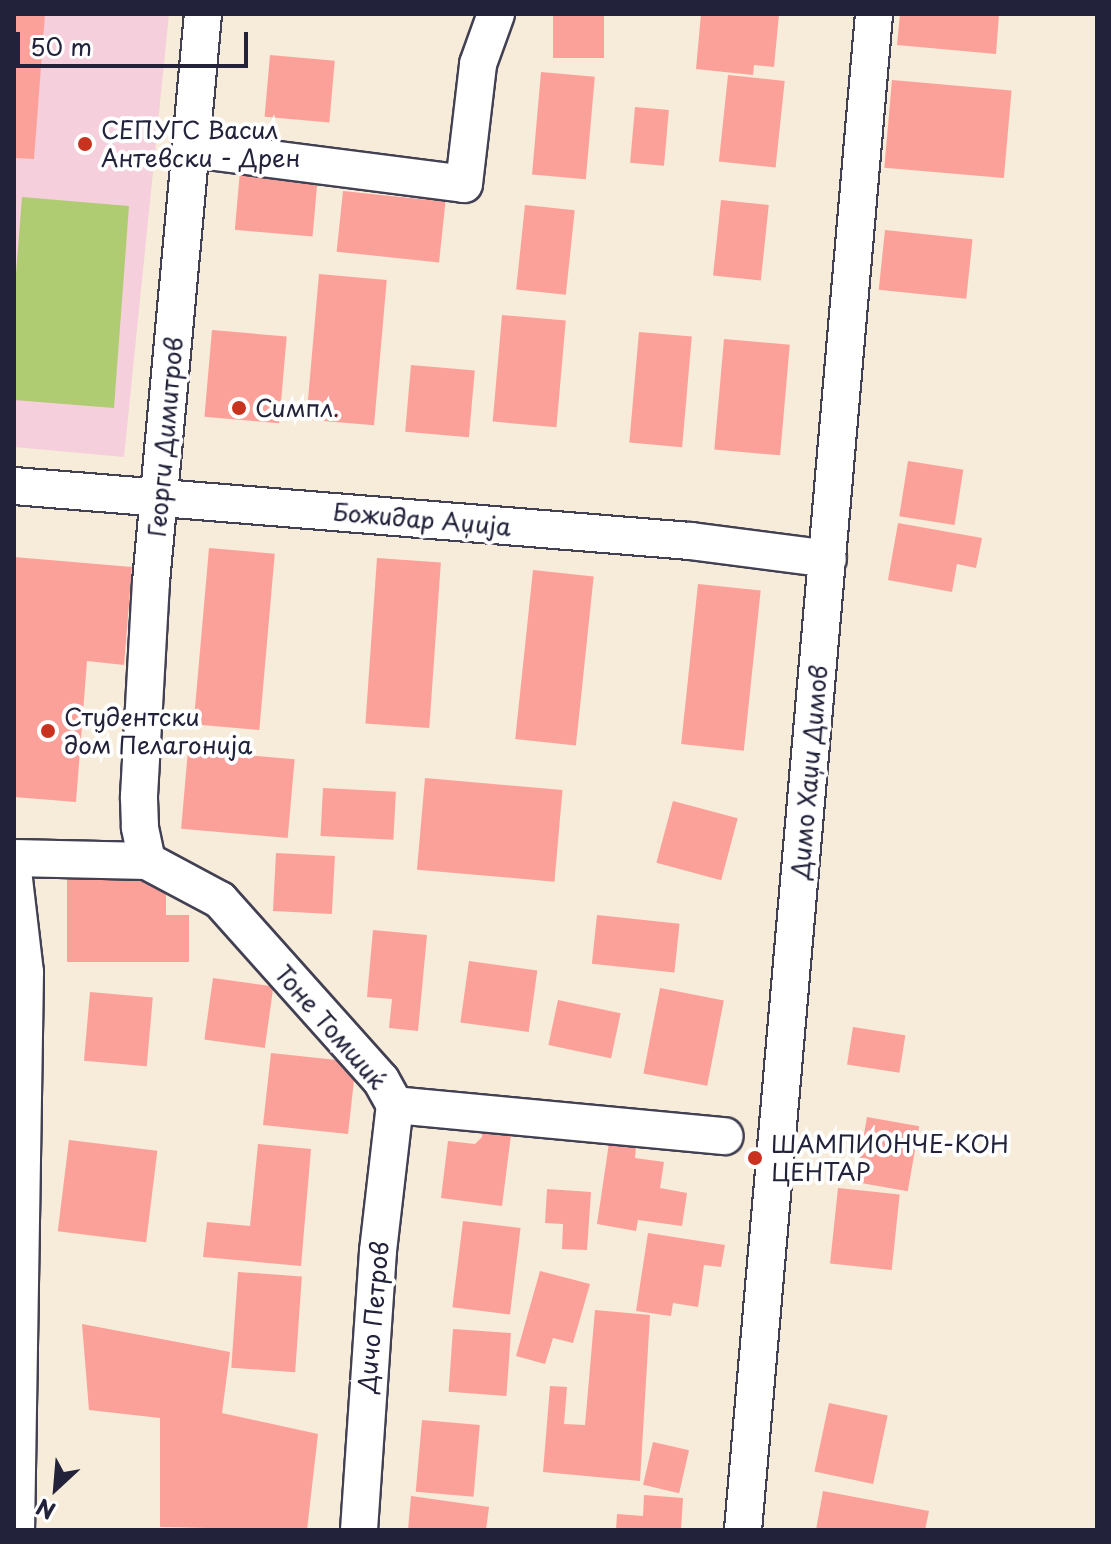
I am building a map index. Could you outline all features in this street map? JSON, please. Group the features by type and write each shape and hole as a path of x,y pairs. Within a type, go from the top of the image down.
{"street":[{"name":"Георги Димитров","path":"147,861 140,827 139,796 159,498 203,14"},
{"path":"192,149 464,184 478,64 496,14"},
{"name":"Димо Хаџи Димов","path":"743,1530 874,14"},
{"name":"Божидар Аџија","path":"14,486 690,541 828,559"},
{"name":"Тоне Томшиќ","path":"14,858 147,861 220,900 381,1080 395,1105 725,1136"},
{"path":"14,879 20,972 16,1530"},
{"name":"Дичо Петров","path":"359,1530 378,1251 395,1105"}],"shaded area":[{"name":"СЕПУГС Васил Антевски - Дрен","path":"14,14 169,14 124,457 14,447"}],"green space":[{"path":"22,197 129,206 114,408 14,400 14,300"}],"building":[{"path":"14,14 45,14 34,159 14,158"},
{"path":"553,14 604,14 604,58 553,58"},
{"path":"701,14 779,14 774,67 754,65 753,75 696,69"},
{"path":"900,14 999,14 996,54 897,45"},
{"path":"270,55 335,61 329,122 265,117"},
{"path":"541,72 595,77 586,179 532,175"},
{"path":"728,75 785,81 776,167 719,162"},
{"path":"892,80 1012,90 1004,178 884,168"},
{"path":"635,107 669,110 664,166 630,163"},
{"path":"240,171 318,178 313,237 235,230"},
{"path":"343,191 445,202 439,262 337,252"},
{"path":"721,200 769,205 761,281 713,276"},
{"path":"525,205 575,210 566,295 516,290"},
{"path":"885,230 973,239 966,299 879,290"},
{"path":"319,274 387,280 374,425 306,419"},
{"path":"502,315 566,321 556,427 493,422"},
{"path":"212,330 287,337 279,423 204,417"},
{"path":"639,332 692,337 682,447 629,443"},
{"path":"724,339 790,345 780,455 714,450"},
{"path":"411,365 475,371 469,437 405,432"},
{"path":"908,461 963,470 955,525 899,516"},
{"path":"898,523 982,538 976,568 957,564 952,592 888,580"},
{"path":"209,548 275,554 259,730 194,724"},
{"name":"Студентски дом Пелагонија","path":"14,557 132,567 124,665 87,661 76,802 14,797"},
{"path":"377,558 441,562 429,728 365,724"},
{"path":"533,570 594,576 576,745 515,739"},
{"path":"698,584 761,591 744,751 681,744"},
{"path":"188,750 295,759 288,838 181,829"},
{"path":"425,778 562,790 554,882 417,870"},
{"path":"323,788 396,792 393,840 320,836"},
{"path":"673,801 738,818 721,880 656,863"},
{"path":"276,853 335,856 332,914 273,911"},
{"path":"67,879 166,879 166,915 189,915 189,962 67,962"},
{"path":"597,915 680,924 674,972 592,964"},
{"path":"373,930 427,935 418,1031 389,1028 392,999 367,997"},
{"path":"469,961 537,971 529,1032 460,1022"},
{"path":"213,978 273,986 265,1048 204,1039"},
{"path":"660,988 724,1000 707,1086 643,1073"},
{"path":"90,992 153,997 147,1066 84,1061"},
{"path":"558,1000 621,1013 611,1058 548,1045"},
{"path":"853,1027 905,1035 899,1073 847,1065"},
{"path":"271,1053 337,1060 354,1080 348,1134 263,1125"},
{"path":"867,1117 919,1126 908,1191 856,1182"},
{"path":"484,1123 512,1127 502,1206 441,1198 448,1141 475,1144 482,1137"},
{"path":"69,1140 157,1151 146,1242 58,1231"},
{"path":"609,1143 636,1147 635,1158 664,1162 660,1188 687,1193 682,1226 638,1220 636,1231 597,1224"},
{"path":"258,1144 311,1149 301,1266 203,1257 207,1222 250,1226"},
{"path":"838,1188 900,1194 892,1270 830,1264"},
{"path":"547,1189 591,1192 587,1250 562,1249 563,1224 545,1223"},
{"path":"463,1221 521,1228 510,1314 452,1307"},
{"path":"648,1233 725,1245 721,1267 704,1265 698,1307 673,1303 671,1316 636,1311"},
{"path":"540,1271 590,1284 573,1343 553,1338 545,1364 516,1356"},
{"path":"238,1272 302,1276 295,1372 231,1368"},
{"path":"595,1310 650,1315 640,1481 543,1472 550,1386 567,1387 564,1424 585,1425"},
{"path":"82,1324 230,1352 222,1413 318,1434 307,1530 160,1527 160,1418 89,1410"},
{"path":"453,1329 511,1333 506,1396 449,1392"},
{"path":"829,1403 888,1415 873,1484 814,1471"},
{"path":"422,1420 480,1425 474,1497 416,1492"},
{"path":"653,1442 689,1450 679,1493 643,1485"},
{"path":"823,1491 929,1511 925,1530 816,1530"},
{"path":"644,1495 683,1498 681,1530 616,1530 617,1514 643,1516"},
{"path":"411,1496 489,1507 486,1530 408,1530"}],"place":[{"name":"СЕПУГС Васил Антевски - Дрен","path":"85,144"},
{"name":"Симпл.","path":"239,408"},
{"name":"Студентски дом Пелагонија","path":"48,731"},
{"name":"ШАМПИОНЧЕ-КОН ЦЕНТАР","path":"755,1158"}]}
